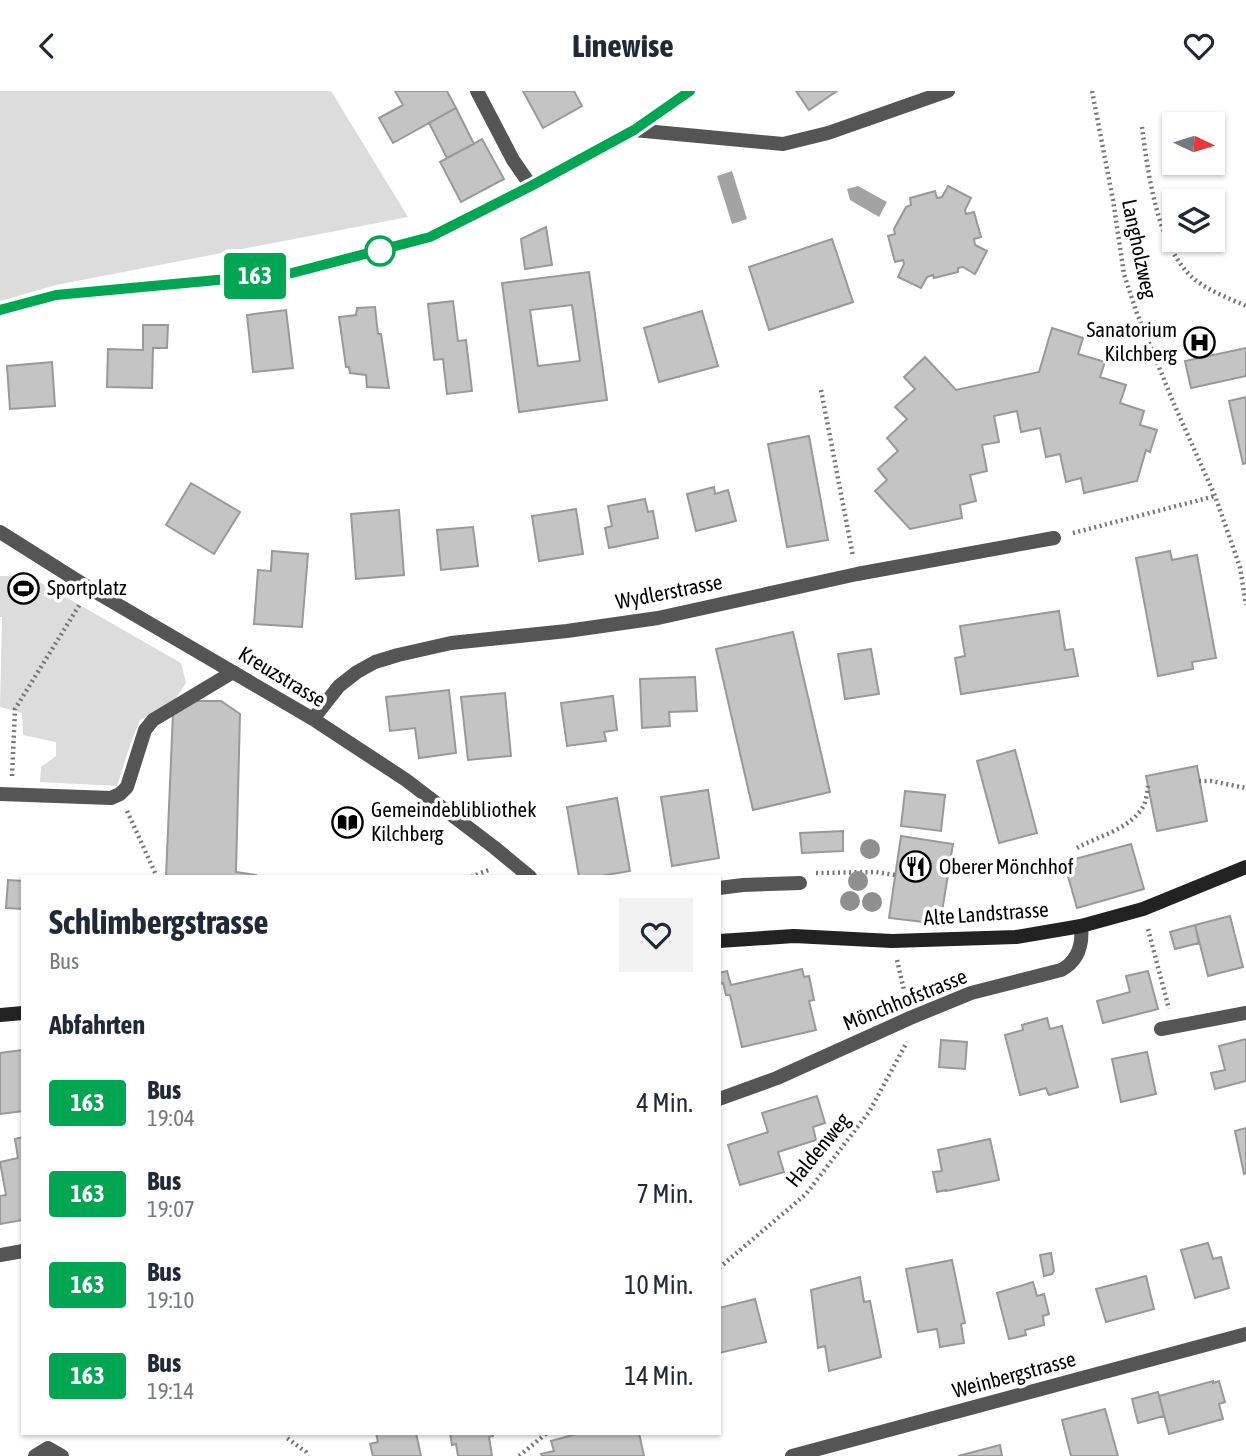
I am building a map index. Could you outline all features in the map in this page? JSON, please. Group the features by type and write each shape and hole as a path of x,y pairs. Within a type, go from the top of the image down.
{"street":[{"path":"477,91 513,160 531,186"},
{"path":"0,310 56,295 292,273 430,237 634,130 690,91"},
{"path":"634,130 783,144 828,133 948,91"},
{"name":"Kreuzstrasse","path":"0,532 89,588 313,719 406,779 528,875"},
{"name":"Wydlerstrasse","path":"313,719 339,685 357,672 398,655 451,643 658,618 857,574 1054,538"},
{"path":"6,794 111,798 120,794 127,787 145,730 153,720 233,672"},
{"name":"Alte Landstrasse","path":"721,941 794,936 892,941 1016,937 1080,926 1143,909 1246,867"},
{"path":"721,888 796,883"},
{"name":"Mönchhofstrasse","path":"721,1098 777,1077 971,993 1061,970 1069,966 1081,947 1083,938 1080,926"},
{"path":"0,1015 21,1013"},
{"path":"1167,1028 1246,1013"},
{"path":"0,1255 21,1251"},
{"name":"Weinbergstrasse","path":"792,1456 1246,1334"},
{"path":"35,1456 48,1448 62,1456"}],"path":[{"name":"Langholzweg","path":"1092,91 1124,274 1136,311 1214,496 1240,567 1246,605"},
{"path":"1142,127 1156,207 1164,231 1181,265 1195,280 1246,306"},
{"path":"821,390 857,574"},
{"path":"1054,538 1214,496"},
{"path":"6,794 15,709 89,588"},
{"path":"1199,781 1246,788"},
{"path":"1077,848 1132,820 1144,806 1148,786"},
{"path":"120,794 156,875"},
{"path":"796,883 803,873 876,872 895,875"},
{"path":"1143,909 1167,1028"},
{"path":"896,957 907,1007"},
{"name":"Haldenweg","path":"721,1266 806,1194 869,1112 908,1038"},
{"path":"288,1435 287,1438 308,1456"},
{"path":"519,1456 545,1435"}],"shaded area":[{"path":"0,91 331,91 408,217 56,285 0,301"},
{"path":"732,171 747,219 732,224 717,176"},
{"path":"858,186 887,202 879,217 850,200 847,189"},
{"path":"0,576 29,576 181,663 186,683 172,704 140,720 117,786 40,782 41,767 56,756 56,742 23,735 22,713 0,707"}],"building":[{"path":"395,91 447,91 456,108 393,143 379,118 403,105"},
{"path":"523,91 574,91 582,106 543,128"},
{"path":"796,91 837,91 809,110"},
{"path":"456,108 474,144 447,158 429,123"},
{"path":"482,139 504,179 461,202 440,162"},
{"path":"948,186 971,198 965,210 966,214 974,212 981,237 974,239 975,245 987,251 975,274 963,267 958,268 958,272 934,278 933,275 927,277 921,288 898,277 904,264 903,260 895,262 888,236 895,234 894,229 906,207 911,205 910,198 935,191 937,198 942,197"},
{"path":"546,227 552,265 525,269 521,239"},
{"path":"832,239 853,302 769,330 749,267"},
{"path":"589,272 607,400 519,412 502,283","holes":["572,305 580,361 538,366 530,310"]},
{"path":"453,301 458,341 466,340 472,391 447,394 443,359 434,360 428,304"},
{"path":"375,307 389,388 367,387 366,375 350,373 349,367 346,367 339,317 356,315 357,308"},
{"path":"286,310 293,368 253,372 247,315"},
{"path":"702,311 718,366 659,382 644,328"},
{"path":"143,325 168,325 167,348 153,348 152,388 107,387 108,349 143,350"},
{"path":"1052,328 1083,338 1078,354 1105,362 1100,377 1126,385 1120,403 1144,411 1140,425 1157,430 1150,452 1146,450 1137,481 1084,493 1081,478 1066,482 1060,454 1046,457 1040,428 1021,432 1017,411 994,416 999,442 982,445 987,471 970,475 976,501 960,505 962,518 910,529 875,491 887,480 878,469 898,451 887,438 907,419 895,407 915,389 904,377 925,357 956,390 1039,372"},
{"path":"1246,348 1246,376 1191,388 1185,361"},
{"path":"52,362 55,406 10,409 7,366"},
{"path":"1246,397 1246,463 1243,464 1229,401"},
{"path":"809,436 828,540 787,547 768,444"},
{"path":"191,483 240,512 214,554 166,525"},
{"path":"714,487 715,494 728,490 736,521 696,531 687,494"},
{"path":"645,499 648,512 653,511 658,538 609,548 605,528 612,526 608,506"},
{"path":"576,509 583,554 539,561 532,516"},
{"path":"399,510 404,575 356,579 351,514"},
{"path":"473,527 478,566 441,570 437,530"},
{"path":"272,551 308,554 302,627 254,624 258,570 271,571"},
{"path":"1170,551 1172,560 1197,555 1216,658 1192,662 1193,669 1158,676 1136,558"},
{"path":"1059,611 1065,650 1073,649 1078,676 961,694 955,658 965,656 960,626"},
{"path":"793,632 830,792 753,810 716,649"},
{"path":"871,649 879,694 845,699 838,654"},
{"path":"695,677 697,711 669,712 670,726 642,728 640,679"},
{"path":"449,690 456,753 419,758 415,728 390,731 386,697"},
{"path":"505,693 511,756 468,760 461,697"},
{"path":"613,696 617,730 604,732 606,741 567,746 561,703"},
{"path":"194,701 221,701 240,714 236,872 256,875 166,875 173,713"},
{"path":"1015,750 1037,833 999,843 977,761"},
{"path":"1197,766 1207,821 1157,831 1146,776"},
{"path":"708,790 719,858 672,866 661,797"},
{"path":"905,791 945,795 941,831 901,826"},
{"path":"617,798 630,871 606,875 579,875 567,807"},
{"path":"843,831 843,851 802,853 800,833"},
{"path":"901,836 953,844 940,924 889,918"},
{"path":"1131,844 1144,889 1077,908 1064,862"},
{"path":"8,880 21,881 21,909 6,908"},
{"path":"1230,916 1243,967 1208,976 1195,925"},
{"path":"1195,925 1199,943 1175,949 1170,932"},
{"path":"802,969 804,977 809,976 814,1000 809,1001 816,1030 742,1047 730,995 726,995 721,984 721,972 727,971 731,985"},
{"path":"1148,971 1158,1009 1103,1023 1097,1001 1130,992 1126,976"},
{"path":"1047,1018 1050,1029 1062,1026 1078,1087 1049,1095 1046,1088 1020,1095 1005,1035 1023,1030 1022,1025"},
{"path":"1246,1039 1246,1081 1215,1089 1211,1073 1225,1070 1219,1046"},
{"path":"941,1040 967,1042 965,1069 939,1067"},
{"path":"21,1050 21,1111 0,1114 0,1053"},
{"path":"1147,1052 1156,1094 1121,1102 1112,1059"},
{"path":"817,1096 825,1123 813,1127 816,1140 778,1152 784,1172 740,1185 728,1145 768,1132 762,1113"},
{"path":"1246,1128 1246,1173 1244,1174 1235,1131"},
{"path":"21,1138 21,1220 0,1224 0,1196 6,1195 0,1162 18,1158 15,1139"},
{"path":"990,1139 999,1180 937,1192 933,1172 942,1171 938,1150"},
{"path":"1208,1243 1213,1259 1221,1257 1229,1288 1195,1298 1181,1250"},
{"path":"1051,1253 1054,1271 1044,1276 1040,1255"},
{"path":"952,1260 965,1323 961,1324 964,1343 940,1347 937,1329 918,1332 906,1269"},
{"path":"1146,1276 1154,1309 1106,1322 1096,1289"},
{"path":"860,1277 864,1302 870,1301 881,1357 829,1371 825,1346 818,1348 811,1290"},
{"path":"1033,1282 1037,1296 1044,1294 1049,1314 1043,1316 1044,1325 1025,1330 1026,1335 1009,1339 997,1293"},
{"path":"755,1299 766,1342 721,1353 721,1308"},
{"path":"1219,1381 1225,1402 1219,1404 1223,1419 1169,1434 1159,1396"},
{"path":"1158,1392 1164,1416 1138,1423 1132,1399"},
{"path":"1105,1409 1118,1456 1071,1456 1062,1420"},
{"path":"376,1435 416,1435 421,1456 373,1456 370,1444 378,1442"},
{"path":"450,1435 493,1435 489,1437 492,1456 458,1456 456,1444 452,1445"},
{"path":"573,1435 639,1435 644,1456 542,1456 541,1454 554,1451 551,1441"},
{"path":"1000,1445 1002,1456 958,1456"}],"bus line":[{"name":"163","path":"0,310 56,295 292,273 430,237 634,130 690,91"}],"place":[{"name":"Sanatorium Kilchberg","path":"1200,342"},
{"name":"Sportplatz","path":"24,588"},
{"name":"Gemeindeblibliothek Kilchberg","path":"348,822"},
{"name":"Oberer Mönchhof","path":"916,867"}]}
